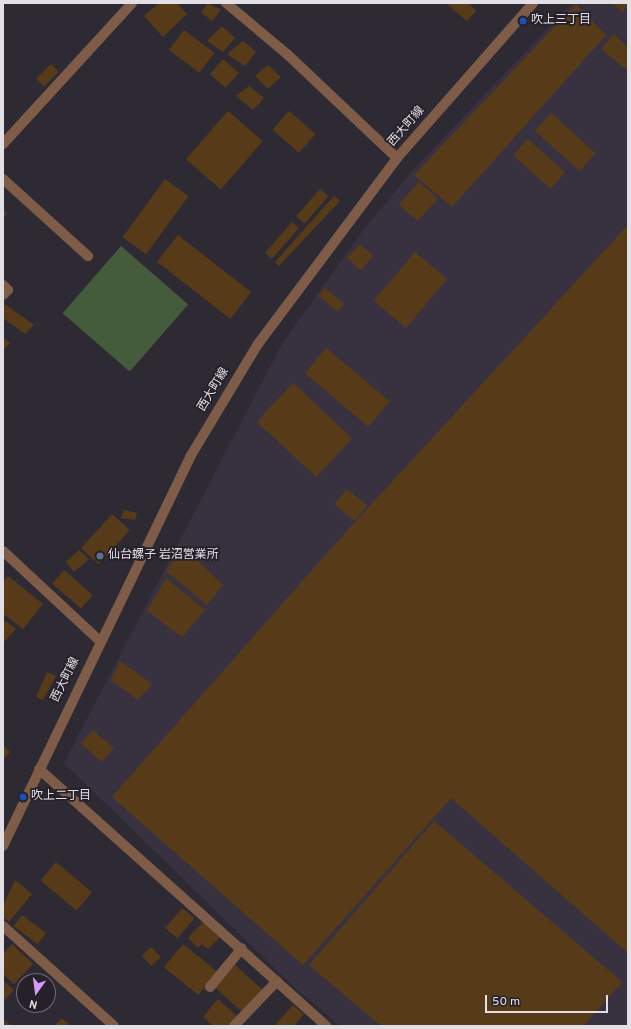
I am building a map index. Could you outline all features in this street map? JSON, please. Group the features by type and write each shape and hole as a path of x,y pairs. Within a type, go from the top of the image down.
{"street":[{"path":"3,144 132,3"},
{"path":"226,3 287,54 397,158"},
{"name":"西大町線","path":"3,846 100,640 190,457 254,350 307,274 397,158 533,3"},
{"path":"3,180 88,256"},
{"path":"3,286 8,290 3,295"},
{"path":"3,552 100,640"},
{"path":"39,769 242,948 326,1026"},
{"path":"3,926 107,1024"},
{"path":"210,987 242,948"},
{"path":"234,1026 277,981"}],"shaded area":[{"path":"572,3 628,3 628,1026 340,1026 291,984 64,763 282,344 364,229 413,170"}],"green space":[{"path":"121,246 188,304 130,372 63,313"}],"building":[{"path":"159,3 177,3 187,14 163,37 144,16"},
{"path":"208,3 221,10 212,21 201,12"},
{"path":"450,3 469,3 476,11 467,21 448,5"},
{"path":"612,3 628,3 628,4 623,12"},
{"path":"576,4 606,35 452,207 414,175"},
{"path":"222,26 235,38 223,52 207,41"},
{"path":"184,30 214,53 199,73 169,50"},
{"path":"614,34 628,48 628,71 601,49"},
{"path":"243,41 256,52 245,66 227,54"},
{"path":"223,59 239,73 226,88 210,74"},
{"path":"51,64 59,72 44,87 36,79"},
{"path":"268,65 281,77 268,89 255,76"},
{"path":"249,86 264,98 253,110 236,96"},
{"path":"228,111 263,141 221,189 186,159"},
{"path":"289,111 315,134 299,153 273,130"},
{"path":"551,113 596,153 580,171 535,131"},
{"path":"528,139 565,172 550,189 513,155"},
{"path":"165,179 188,196 146,254 123,237"},
{"path":"419,182 438,199 418,221 399,204"},
{"path":"320,189 328,196 305,223 296,216"},
{"path":"334,196 340,201 279,266 275,262"},
{"path":"3,210 7,213 3,219"},
{"path":"292,222 299,228 272,259 265,253"},
{"path":"628,225 628,953 451,798 303,965 112,797 335,544"},
{"path":"178,235 251,292 230,319 157,262"},
{"path":"360,244 373,256 360,270 347,258"},
{"path":"415,252 447,279 406,328 374,301"},
{"path":"325,288 344,304 338,312 319,296"},
{"path":"3,303 34,325 25,334 3,318"},
{"path":"3,337 10,343 3,350"},
{"path":"326,348 390,401 368,427 305,373"},
{"path":"293,383 352,438 316,477 257,422"},
{"path":"347,489 367,505 355,521 334,505"},
{"path":"124,510 137,513 135,520 121,518"},
{"path":"112,514 130,530 99,564 81,548"},
{"path":"182,546 223,585 207,605 166,571"},
{"path":"79,550 89,559 74,572 66,562"},
{"path":"64,570 93,595 81,609 52,584"},
{"path":"8,576 43,604 23,629 3,614 3,582"},
{"path":"166,578 205,610 182,637 147,611"},
{"path":"3,619 16,629 3,643"},
{"path":"120,661 152,684 138,700 111,680"},
{"path":"47,672 56,676 43,700 36,697"},
{"path":"93,730 114,749 102,762 81,743"},
{"path":"3,745 10,752 3,760"},
{"path":"434,821 622,982 584,1026 381,1026 309,965"},
{"path":"56,862 92,892 77,911 41,880"},
{"path":"15,880 32,894 9,922 3,917 3,905"},
{"path":"182,908 194,918 178,938 165,928"},
{"path":"22,915 46,933 38,944 14,926"},
{"path":"204,921 220,937 208,949 202,944 198,948 188,938"},
{"path":"12,944 33,964 24,973 16,973 16,982 14,984 3,974 3,954"},
{"path":"183,944 217,972 198,995 164,967"},
{"path":"151,947 161,957 152,966 142,956"},
{"path":"235,965 263,990 243,1013 215,987"},
{"path":"3,981 14,990 3,1002"},
{"path":"218,999 237,1016 228,1026 213,1026 203,1017"},
{"path":"293,1005 304,1014 294,1026 278,1026 276,1024"},
{"path":"62,1018 71,1026 54,1026"},
{"path":"3,1019 11,1026 3,1026"}],"place":[{"name":"吹上三丁目","path":"523,21"},
{"name":"仙台螺子 岩沼営業所","path":"100,556"},
{"name":"吹上二丁目","path":"23,797"}]}
